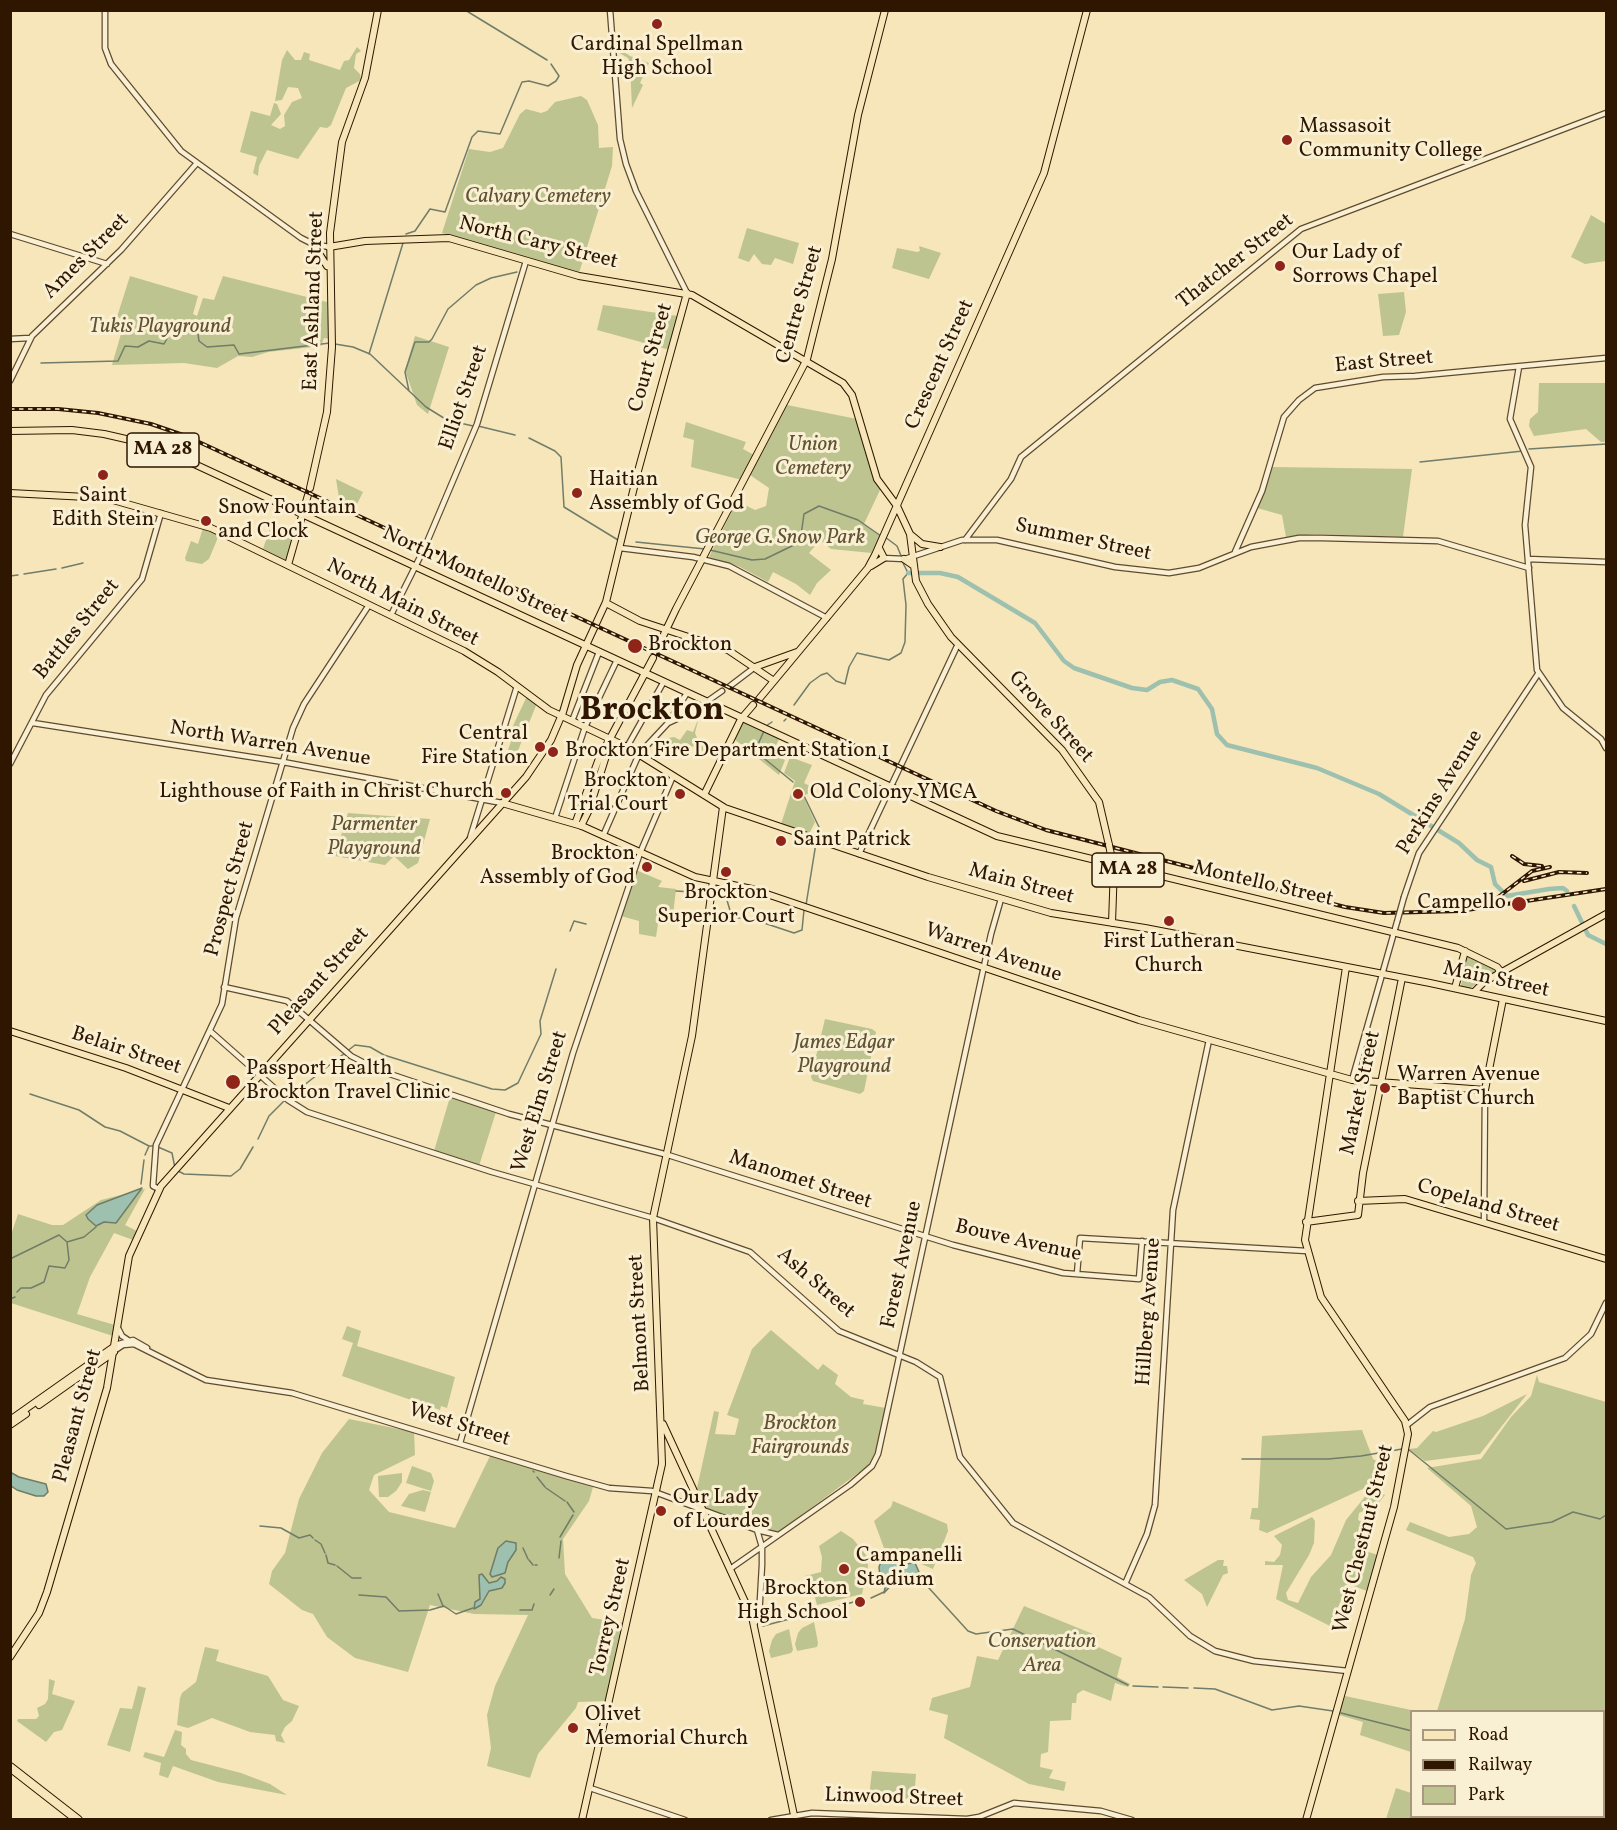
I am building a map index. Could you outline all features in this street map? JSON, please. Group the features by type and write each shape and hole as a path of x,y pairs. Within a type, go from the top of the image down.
{"highway":[{"path":"10,1767 78,1820"},
{"path":"10,1773 70,1820"}],"main road":[{"name":"East Ashland Street","path":"288,565 304,515 327,412 332,344 329,244 342,142 365,78 378,10"},
{"name":"Centre Street","path":"578,825 611,739 676,609 806,361 832,259 859,110 885,10"},
{"name":"Crescent Street","path":"759,699 875,557 1044,173 1087,10"},
{"name":"North Cary Street","path":"329,244 442,237 586,277 687,293 806,361"},
{"path":"313,244 325,259 329,272"},
{"name":"Court Street","path":"561,716 572,680 606,603 638,471 687,293"},
{"name":"Grove Street","path":"806,361 837,379 850,390 877,479 897,506 910,534 915,570 930,609 958,644 1062,750 1099,802 1114,866 1112,923"},
{"name":"North Montello Street","path":"10,430 72,430 139,442 177,456 586,646"},
{"name":"North Main Street","path":"10,493 97,497 214,529 464,651 561,716"},
{"path":"910,534 922,544 940,547"},
{"path":"868,568 884,558 879,548"},
{"path":"902,559 915,570"},
{"path":"606,603 640,621 718,646 755,667 774,681"},
{"name":"Montello Street","path":"586,646 997,836 1465,951 1497,967 1502,973"},
{"path":"755,667 799,651"},
{"path":"704,795 741,719 753,705"},
{"name":"Main Street","path":"561,716 627,747 723,807 859,854 1001,899 1051,913 1481,993 1606,1021"},
{"name":"Pleasant Street","path":"10,1657 39,1613 47,1592 110,1372 130,1253 156,1188 540,759 561,716"},
{"name":"Warren Avenue","path":"502,803 578,825 694,876 752,889 1104,1009 1209,1040 1352,1080 1485,1090"},
{"name":"Belmont Street","path":"723,807 692,1036 653,1218 662,1421 754,1624 795,1818"},
{"path":"1474,992 1488,981 1606,914"},
{"path":"1455,988 1465,951"},
{"name":"West Chestnut Street","path":"1306,1820 1394,1507 1406,1444 1407,1425 1323,1302 1307,1251 1306,1222 1346,967"},
{"name":"Market Street","path":"1306,1222 1358,1215 1358,1201 1402,978"},
{"path":"1481,993 1488,981"},
{"path":"1485,1090 1503,999"},
{"name":"Belair Street","path":"10,1031 182,1088 229,1108"},
{"name":"Copeland Street","path":"1358,1201 1405,1198 1606,1259"},
{"path":"10,1425 99,1364 115,1348"},
{"path":"10,1420 115,1348"},
{"path":"99,1364 107,1366 110,1372"},
{"name":"Torrey Street","path":"582,1820 657,1492 663,1456 662,1421"}],"street":[{"name":"North Cary Street","path":"105,10 105,48 111,64 177,147 313,244 329,244"},
{"name":"Court Street","path":"610,10 623,155 633,184 687,293"},
{"name":"Thatcher Street","path":"965,540 1008,484 1021,457 1301,229 1606,113"},
{"name":"Ames Street","path":"10,381 30,338 107,264 197,163"},
{"path":"10,234 107,264"},
{"name":"Elliot Street","path":"427,542 476,427 526,261"},
{"path":"677,291 681,284"},
{"path":"10,339 30,338"},
{"name":"East Street","path":"1235,553 1262,491 1282,423 1302,396 1322,386 1383,377 1606,358"},
{"path":"1519,367 1510,419 1531,467 1532,480 1525,515 1538,674 1565,710 1601,740 1606,748"},
{"name":"Battles Street","path":"10,764 46,695 142,579 161,513"},
{"name":"Summer Street","path":"875,557 902,559 965,540 1013,542 1107,566 1152,573 1193,570 1235,553 1273,542 1308,538 1438,541 1529,568"},
{"path":"620,548 703,560 745,573 827,618"},
{"path":"391,615 423,551"},
{"path":"1528,559 1606,562"},
{"name":"Prospect Street","path":"156,1188 156,1146 222,1004 236,918 283,762 304,704 369,605"},
{"path":"859,854 958,644"},
{"path":"572,721 599,652"},
{"path":"555,818 585,727 617,660"},
{"path":"730,686 755,667"},
{"name":"Perkins Avenue","path":"1352,1080 1415,861 1538,674"},
{"path":"627,747 663,683"},
{"path":"470,839 518,687"},
{"path":"668,723 722,691"},
{"path":"603,836 639,754 668,723 687,693"},
{"name":"North Warren Avenue","path":"33,723 283,762 502,803"},
{"name":"West Elm Street","path":"460,1443 550,1125 640,853 673,776"},
{"name":"Forest Avenue","path":"730,1569 850,1485 872,1466 880,1447 1001,899"},
{"name":"Manomet Street","path":"224,987 280,997 309,1018 346,1051 378,1070 550,1125 665,1155 926,1238"},
{"name":"Ash Street","path":"210,1031 287,1099 320,1116 533,1184 653,1218 750,1252 839,1331 900,1355 941,1378 953,1437 960,1457 1008,1518 1152,1600 1193,1638 1219,1652 1259,1662 1348,1671"},
{"name":"Hillberg Avenue","path":"1125,1584 1147,1534 1155,1505 1173,1210 1209,1040"},
{"path":"1484,1222 1485,1090"},
{"name":"Bouve Avenue","path":"926,1238 1063,1273 1139,1279 1142,1241"},
{"path":"1077,1274 1080,1238 1307,1251"},
{"path":"1407,1425 1430,1407 1565,1358 1591,1334 1606,1303"},
{"path":"115,1348 128,1340 122,1336 118,1328"},
{"name":"West Street","path":"128,1340 140,1342 152,1353"},
{"name":"West Street","path":"115,1348 129,1344 206,1380 292,1392 609,1488 657,1492 757,1530 778,1535"},
{"path":"754,1624 759,1617 762,1547 757,1530"},
{"path":"590,1788 685,1820"},
{"name":"Linwood Street","path":"771,1820 795,1818 812,1812 968,1819 981,1817 1014,1803 1101,1811 1132,1820"}],"green space":[{"path":"357,47 361,51 356,54 354,68 360,74 361,80 346,88 331,125 327,128 320,127 298,159 267,150 259,166 258,176 253,173 257,157 240,152 251,111 270,116 274,103 277,104 281,114 271,125 280,129 285,126 284,115 292,102 302,98 298,88 288,87 282,100 275,101 282,60 287,50 295,60 301,60 304,52 310,54 309,60 340,70 344,61 349,60"},
{"path":"618,48 630,56 649,63 640,83 643,85 632,108 630,63 628,58 618,52"},
{"name":"Calvary Cemetery","path":"581,96 587,100 598,125 599,148 613,147 612,166 579,273 442,233 469,149 490,152 503,148 520,114 526,109 541,113 547,111 555,102"},
{"path":"1591,215 1606,224 1606,261 1585,264 1571,257"},
{"path":"747,228 799,243 793,264 775,258 771,265 762,264 754,254 749,262 738,258"},
{"path":"919,246 941,253 929,279 892,268 897,248 917,252 920,251"},
{"name":"Tukis Playground","path":"130,276 198,296 193,314 197,316 203,298 214,300 223,276 327,302 329,339 324,338 321,346 268,352 252,357 238,356 217,368 184,363 112,365 125,320 117,317"},
{"path":"1404,292 1406,312 1399,335 1383,336 1378,294"},
{"path":"603,305 678,316 670,350 597,330"},
{"path":"415,336 449,347 428,414 417,405 405,370"},
{"path":"1539,383 1606,383 1606,442 1601,442 1586,429 1534,436 1529,426 1530,419 1538,412"},
{"path":"787,405 857,419 880,490 864,524 880,536 872,553 831,549 820,540 809,553 831,570 817,583 810,595 796,584 773,572 768,582 740,567 709,557 737,501 755,510 766,506 769,488 750,475"},
{"path":"686,422 746,442 743,449 754,455 742,480 691,467 694,440 683,437"},
{"path":"1272,467 1412,469 1403,537 1316,534 1286,537 1282,515 1257,508"},
{"path":"336,479 363,492 356,506 339,498"},
{"path":"271,525 295,536 288,561 263,549"},
{"path":"203,528 219,535 209,559 202,564 186,561 191,541 198,544"},
{"path":"527,696 537,703 517,753 508,750 515,730 512,728"},
{"path":"699,717 695,733 697,738 720,752 718,758 689,745 682,751 667,745 663,739 674,737 680,740 687,730 693,732"},
{"path":"743,723 779,739 772,754 785,760 779,775 734,739"},
{"name":"Old Colony YMCA","path":"790,757 812,765 804,783 810,786 809,793 803,796 815,822 809,834 781,824 795,781 784,773"},
{"name":"Parmenter Playground","path":"348,813 430,819 418,863 408,869 394,856 385,865 335,856"},
{"path":"636,870 662,881 658,887 676,889 672,923 658,924 656,937 639,934 639,921 621,916"},
{"path":"1466,955 1495,969 1496,972 1470,988 1461,986"},
{"name":"James Edgar Playground","path":"825,1019 872,1029 876,1032 864,1091 860,1094 813,1081 811,1077"},
{"path":"450,1097 496,1112 479,1166 434,1151"},
{"path":"145,1189 125,1225 137,1231 133,1240 114,1233 90,1277 77,1314 115,1325 113,1336 11,1303 11,1235 18,1214 52,1225 63,1225 101,1200"},
{"path":"347,1326 361,1331 357,1346 455,1377 447,1408 441,1406 440,1410 342,1376 353,1343 342,1339"},
{"name":"Brockton Fairgrounds","path":"771,1330 818,1370 823,1364 838,1375 835,1384 851,1397 864,1400 863,1404 886,1408 877,1448 869,1465 780,1531 765,1531 707,1508 697,1488 714,1411 719,1412 715,1434 735,1435 739,1419 727,1415 752,1349"},
{"path":"1537,1375 1539,1382 1606,1402 1605,1781 1605,1710 1437,1710 1465,1619 1471,1575 1476,1563 1473,1557 1406,1530 1410,1522 1449,1537 1469,1534 1477,1527 1471,1506 1427,1468 1481,1459 1511,1417 1531,1396"},
{"path":"1527,1394 1480,1454 1425,1461 1409,1449 1417,1448 1433,1431 1436,1432 1483,1416"},
{"path":"349,1419 414,1432 415,1455 374,1475 369,1490 389,1512 455,1528 490,1456 593,1487 589,1501 563,1539 565,1574 592,1618 624,1623 607,1701 578,1702 576,1708 538,1754 530,1778 487,1766 491,1748 487,1715 495,1686 528,1615 474,1614 430,1605 408,1672 355,1658 327,1637 313,1614 302,1610 269,1584 272,1571 285,1553 299,1499 322,1453"},
{"path":"1362,1430 1373,1459 1384,1466 1381,1476 1367,1487 1267,1533 1259,1530 1260,1520 1250,1519 1252,1508 1258,1508 1262,1436"},
{"path":"412,1466 431,1473 434,1481 431,1491 406,1483"},
{"path":"402,1473 402,1482 396,1491 388,1497 379,1497 378,1476"},
{"path":"1372,1488 1385,1495 1372,1511 1365,1510 1359,1513 1358,1520 1366,1524 1357,1543 1365,1551 1378,1555 1367,1591 1348,1584 1330,1626 1276,1599 1283,1565 1265,1565 1265,1561 1274,1562 1280,1555 1282,1545 1274,1536 1312,1517 1315,1521 1314,1543 1286,1593 1288,1600 1298,1603 1311,1577 1331,1555 1346,1520"},
{"path":"423,1490 431,1492 425,1512 401,1506 409,1494"},
{"path":"893,1501 947,1524 948,1531 933,1569 884,1548 874,1521 891,1507"},
{"name":"Campanelli Stadium","path":"841,1531 853,1539 866,1555 868,1566 862,1594 817,1605 814,1593 809,1594 805,1576 821,1572 822,1557 819,1546"},
{"path":"1218,1560 1224,1560 1223,1566 1227,1566 1228,1573 1223,1575 1207,1607 1202,1594 1184,1580"},
{"name":"Conservation Area","path":"1024,1606 1098,1636 1094,1645 1122,1658 1117,1677 1130,1684 1128,1687 1115,1683 1111,1701 1083,1690 1077,1694 1076,1703 1072,1703 1071,1720 1050,1721 1048,1752 1041,1754 1040,1767 1053,1770 1049,1778 1066,1782 1064,1791 1029,1784 944,1738 948,1715 929,1710 932,1698 970,1687 977,1656 998,1660"},
{"path":"814,1622 817,1647 797,1651 795,1644 798,1633 802,1628"},
{"path":"789,1629 793,1650 791,1653 771,1658 769,1651 772,1640 776,1634"},
{"path":"205,1647 219,1650 216,1661 268,1676 283,1700 299,1706 292,1721 281,1735 285,1743 276,1741 275,1735 250,1732 212,1718 188,1728 177,1725 180,1698 182,1693 196,1682"},
{"path":"49,1679 55,1681 52,1694 75,1701 62,1730 54,1732 46,1742 17,1721 18,1719 36,1719 39,1716 37,1708 45,1704 48,1699"},
{"path":"138,1686 146,1688 130,1752 107,1745 120,1708 132,1709"},
{"path":"1345,1696 1411,1710 1410,1752 1360,1735 1363,1722 1339,1715"},
{"path":"175,1730 182,1732 181,1745 186,1749 186,1754 191,1760 241,1773 270,1784 287,1795 218,1782 173,1766 168,1778 159,1775 161,1763 143,1757 145,1752 164,1757"},
{"path":"872,1771 916,1774 914,1799 869,1797"},
{"path":"1396,1788 1410,1793 1410,1818 1513,1818 1508,1820 1386,1819"}],"shaded area":[{"path":"142,1188 116,1223 104,1222 96,1226 88,1219 86,1215 97,1205"},
{"path":"10,1472 19,1477 46,1484 48,1492 44,1496 36,1496 17,1490 11,1486"},
{"path":"506,1541 516,1543 516,1550 508,1562 505,1573 492,1577 490,1574 498,1548"},
{"path":"887,1555 902,1564 915,1563 919,1572 915,1578 897,1579 884,1593 886,1583 880,1577 879,1567 882,1559"},
{"path":"482,1574 489,1583 501,1577 505,1579 505,1583 502,1588 489,1591 481,1605 474,1609 475,1602 480,1599 479,1575"}],"waterway":[{"path":"465,10 547,60"},
{"path":"406,234 415,231 430,209 445,212 472,137 478,131 500,134 522,82 529,81 548,86 556,81 559,76 551,64"},
{"path":"369,354 403,243"},
{"path":"409,391 405,372 415,342 429,342 448,309 476,285 491,278 517,272"},
{"path":"41,363 118,361 125,346 138,347 149,341 164,344 169,335 183,328"},
{"path":"198,334 199,341 207,347 234,345 239,354 330,343"},
{"path":"335,344 353,347 370,354 426,407 447,420 473,426"},
{"path":"478,426 515,435"},
{"path":"529,438 555,451 561,457 564,507 618,540"},
{"path":"1529,449 1606,444"},
{"path":"1420,462 1523,451"},
{"path":"710,550 752,560 765,559 796,544 801,535 804,514 819,506 858,520 881,536"},
{"path":"885,537 897,546 902,558"},
{"path":"636,542 705,549"},
{"path":"62,568 83,563"},
{"path":"794,705 810,683 821,675 827,673 836,681 845,684 849,667 857,653 889,660 901,653 905,642 906,605 903,579 908,573 903,563"},
{"path":"24,574 56,569"},
{"path":"908,573 940,573 958,577 1035,623 1064,661 1074,668 1132,688 1147,690 1160,682 1172,680 1198,689 1212,709 1217,734 1227,745 1317,768 1379,794 1459,843 1477,860 1491,867 1495,884 1507,896 1549,889 1563,888 1567,891"},
{"path":"10,576 18,575"},
{"path":"766,726 772,722"},
{"path":"764,731 755,751 793,782"},
{"path":"804,796 819,827 818,838"},
{"path":"806,905 816,843"},
{"path":"676,891 708,893"},
{"path":"726,897 732,917 755,920 794,933 802,930 804,910"},
{"path":"1574,906 1588,935 1606,944"},
{"path":"570,931 574,921 586,924"},
{"path":"258,1139 269,1116 284,1101 355,1045 370,1047 384,1055 492,1089 505,1090 518,1083 541,1034 540,1021 556,969"},
{"path":"30,1094 79,1110 105,1127 120,1131 149,1146"},
{"path":"145,1155 149,1146 153,1146"},
{"path":"158,1147 172,1153 175,1168"},
{"path":"178,1171 184,1174 231,1176 240,1169 253,1147"},
{"path":"141,1184 144,1160"},
{"path":"10,1259 59,1235 67,1242 84,1237 96,1227"},
{"path":"17,1292 21,1288 31,1288 44,1282 49,1266 65,1268 69,1260 67,1242"},
{"path":"10,1299 15,1297"},
{"path":"1242,1459 1328,1459 1402,1449"},
{"path":"1408,1449 1506,1529 1552,1522 1573,1512 1600,1519 1606,1515"},
{"path":"537,1477 545,1487"},
{"path":"546,1488 565,1501"},
{"path":"567,1502 574,1512"},
{"path":"560,1537 573,1515"},
{"path":"260,1526 281,1528 299,1538 310,1535 313,1538"},
{"path":"315,1540 321,1544 325,1553"},
{"path":"559,1558 561,1541"},
{"path":"523,1548 528,1559"},
{"path":"326,1555 328,1563 335,1565"},
{"path":"529,1560 533,1565"},
{"path":"337,1566 352,1578 361,1578"},
{"path":"915,1576 921,1583"},
{"path":"928,1587 968,1631 976,1634 1013,1629 1128,1685"},
{"path":"550,1595 554,1589"},
{"path":"871,1598 884,1592"},
{"path":"438,1594 443,1606"},
{"path":"359,1595 386,1597 399,1611 430,1610 444,1606 456,1614 473,1608"},
{"path":"763,1626 865,1599"},
{"path":"520,1610 532,1610 534,1604"},
{"path":"1133,1686 1158,1687"},
{"path":"1163,1687 1188,1688"},
{"path":"1194,1688 1215,1689 1272,1710 1299,1706 1333,1711"},
{"path":"1341,1713 1410,1730"}],"railway":[{"path":"10,409 58,409 98,413 151,424 186,436 996,811 1046,830 1345,907 1384,913 1460,911 1606,889"},
{"path":"1512,856 1524,864 1542,866"},
{"path":"1484,904 1497,898 1532,871 1550,867"},
{"path":"1524,881 1559,872 1587,873"}],"place":[{"name":"Cardinal Spellman High School","path":"657,24"},
{"name":"Massasoit Community College","path":"1287,140"},
{"name":"Our Lady of Sorrows Chapel","path":"1280,266"},
{"name":"Saint Edith Stein","path":"103,475"},
{"name":"Haitian Assembly of God","path":"577,493"},
{"name":"Snow Fountain and Clock","path":"206,521"},
{"name":"Brockton","path":"635,646"},
{"name":"Central Fire Station","path":"540,747"},
{"name":"Brockton Fire Department Station 1","path":"553,752"},
{"name":"Lighthouse of Faith in Christ Church","path":"506,793"},
{"name":"Brockton Trial Court","path":"680,794"},
{"name":"Old Colony YMCA","path":"798,794"},
{"name":"Saint Patrick","path":"781,841"},
{"name":"Brockton Assembly of God","path":"647,867"},
{"name":"Brockton Superior Court","path":"726,872"},
{"name":"Campello","path":"1519,904"},
{"name":"First Lutheran Church","path":"1169,921"},
{"name":"Passport Health Brockton Travel Clinic","path":"233,1082"},
{"name":"Warren Avenue Baptist Church","path":"1385,1088"},
{"name":"Our Lady of Lourdes","path":"661,1511"},
{"name":"Campanelli Stadium","path":"844,1569"},
{"name":"Brockton High School","path":"860,1602"},
{"name":"Olivet Memorial Church","path":"573,1728"}],"district":[{"name":"Brockton","path":"652,713"}],"park label":[{"name":"Union Cemetery","path":"813,458"},
{"name":"George G. Snow Park","path":"780,539"}]}
